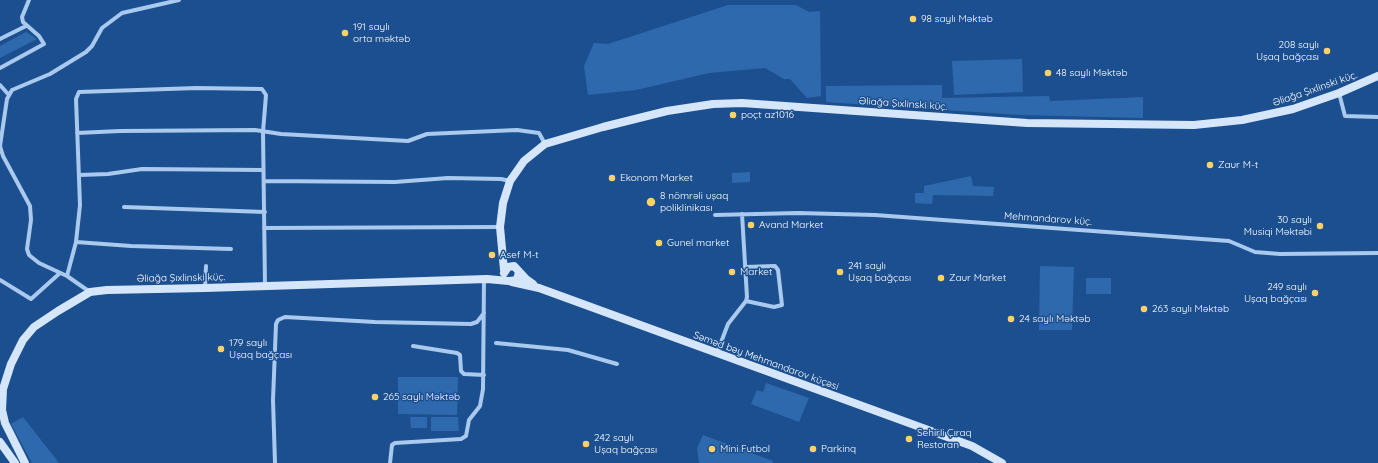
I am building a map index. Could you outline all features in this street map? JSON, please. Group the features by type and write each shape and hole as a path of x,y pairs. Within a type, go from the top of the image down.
{"main road":[{"name":"Əliağa Şıxlinski küç.","path":"504,271 500,227 503,202 510,181 524,161 545,144 595,129 667,112 713,104 755,104 1027,123 1194,125 1242,120 1269,115 1339,93 1378,76"},
{"path":"503,249 517,270 526,279 539,288"},
{"path":"485,279 504,271 508,267 517,270"},
{"path":"504,271 505,279 510,282 517,280 517,270"},
{"name":"Əliağa Şıxlinski küç.","path":"25,463 3,417 2,390 10,364 19,346 30,332 44,319 90,292 107,290 485,279"},
{"path":"485,279 539,288"},
{"name":"Səməd bəy Mehmandarov küçəsi","path":"539,288 986,452 1002,463"},
{"path":"0,442 15,463"},
{"path":"986,452 993,463"}],"street":[{"path":"0,68 44,44 39,36 26,26 22,17 29,0"},
{"path":"90,292 67,276 34,260 27,249 31,220 30,206 3,156 0,146 8,94 12,90 50,74 86,52 92,46 102,28 122,13 179,0"},
{"path":"0,39 26,26"},
{"path":"0,85 8,94"},
{"path":"67,276 76,242 80,205 76,99 79,92 197,88 262,89 266,95 263,132 265,286"},
{"path":"1339,93 1345,116 1378,117"},
{"path":"77,133 120,131 255,130 263,132 408,141 427,134 535,131 539,133 545,144"},
{"path":"79,175 108,174 142,169 263,170"},
{"path":"264,181 394,182 448,178 501,179 510,181"},
{"path":"124,208 265,212"},
{"name":"Mehmandarov küç.","path":"715,215 798,213 875,215 1229,241 1255,252 1280,254 1378,253"},
{"path":"717,354 728,324 746,301 742,214"},
{"path":"264,228 500,227"},
{"path":"76,242 131,246 231,248"},
{"path":"205,288 206,266"},
{"path":"745,267 774,266 778,270 782,306 774,307 746,301"},
{"path":"0,280 31,299 60,273"},
{"path":"390,463 392,445 395,443 461,439 466,436 469,420 480,406 483,389 485,279"},
{"path":"275,463 273,400 276,324 278,320 285,317 376,322 471,324 477,322 484,313"},
{"path":"496,343 568,350 617,364"},
{"path":"413,346 457,353 460,356 461,371 464,374 484,375"}],"shaded area":[{"path":"728,5 796,5 809,12 820,11 821,96 807,98 790,79 784,79 765,68 709,73 636,90 588,95 584,66 594,43 608,44"},
{"path":"26,32 37,39 0,58 0,46"},
{"path":"1022,59 1023,92 954,95 952,61"},
{"path":"942,85 942,98 1049,96 1050,101 1143,97 1143,118 1020,115 826,102 826,86"},
{"path":"750,172 750,182 732,183 732,173"},
{"path":"971,176 973,186 994,187 993,196 933,195 932,204 915,203 915,193 924,193 924,186"},
{"path":"1040,266 1074,267 1072,330 1039,330"},
{"path":"1086,278 1111,278 1111,294 1086,294"},
{"path":"398,377 458,377 457,415 398,414"},
{"path":"766,383 809,398 799,422 751,404 757,390 763,392"},
{"path":"23,417 59,463 32,463 11,424"},
{"path":"410,417 427,417 427,428 411,428"},
{"path":"431,417 458,417 459,431 431,431"},
{"path":"703,435 773,461 773,463 699,463 697,448"}],"place":[{"name":"98 saylı Məktəb","path":"913,19"},
{"name":"191 saylı orta məktəb","path":"345,33"},
{"name":"208 saylı Uşaq bağçası","path":"1327,51"},
{"name":"48 saylı Məktəb","path":"1048,73"},
{"name":"poçt az1016","path":"733,115"},
{"name":"Zaur M-t","path":"1210,165"},
{"name":"Ekonom Market","path":"612,178"},
{"name":"8 nömrəli uşaq poliklinikası","path":"651,202"},
{"name":"Avand Market","path":"751,225"},
{"name":"30 saylı Musiqi Məktəbi","path":"1320,226"},
{"name":"Gunel market","path":"659,243"},
{"name":"Asef M-t","path":"492,255"},
{"name":"Market","path":"732,272"},
{"name":"241 saylı Uşaq bağçası","path":"840,272"},
{"name":"Zaur Market","path":"941,278"},
{"name":"249 saylı Uşaq bağçası","path":"1315,293"},
{"name":"263 saylı Məktəb","path":"1144,309"},
{"name":"24 saylı Məktəb","path":"1011,319"},
{"name":"179 saylı Uşaq bağçası","path":"221,349"},
{"name":"265 saylı Məktəb","path":"375,397"},
{"name":"Sehirli Çıraq Restoran","path":"909,439"},
{"name":"242 saylı Uşaq bağçası","path":"586,444"},
{"name":"Mini Futbol","path":"712,449"},
{"name":"Parkinq","path":"813,449"}]}
